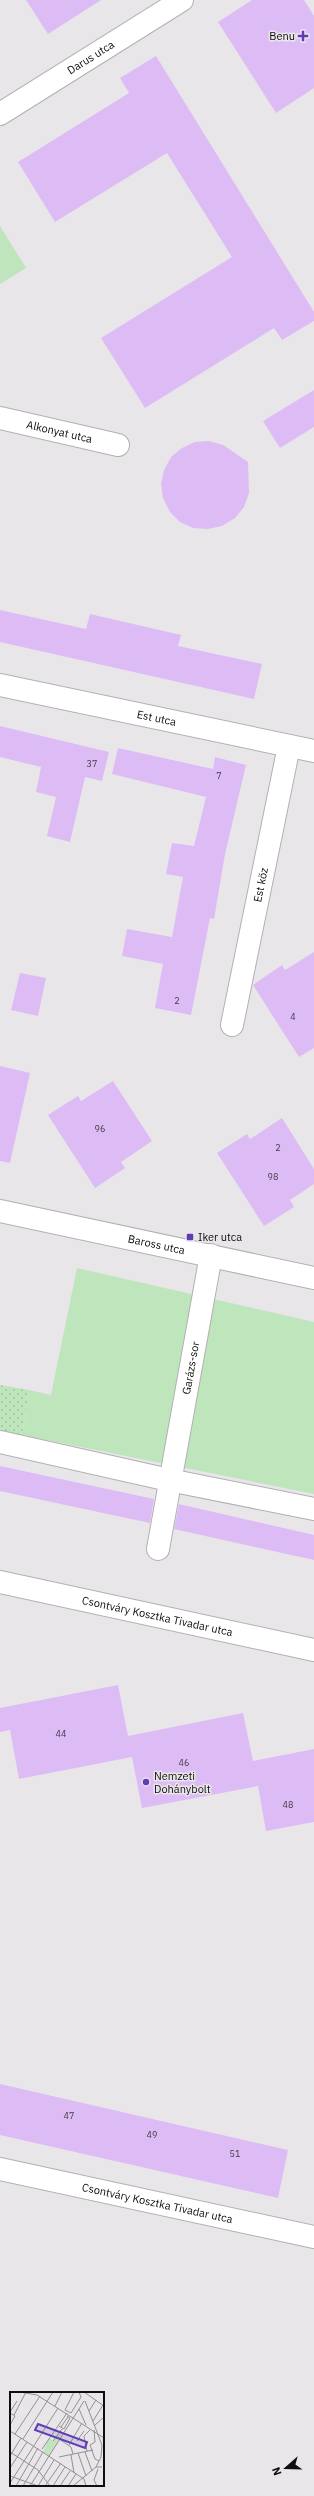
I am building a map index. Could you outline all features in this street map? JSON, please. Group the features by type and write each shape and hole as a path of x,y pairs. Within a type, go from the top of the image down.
{"street":[{"name":"Darus utca","path":"0,114 182,0"},
{"name":"Alkonyat utca","path":"0,418 118,445"},
{"name":"Est utca","path":"0,685 314,751"},
{"name":"Est köz","path":"232,1025 289,746"},
{"name":"Baross utca","path":"0,1211 82,1230 211,1255 314,1278"},
{"name":"Garázs-sor","path":"158,1549 169,1480 211,1255"},
{"path":"0,1442 169,1480 314,1509"},
{"name":"Csontváry Kosztka Tivadar utca","path":"0,1582 314,1650"},
{"name":"Csontváry Kosztka Tivadar utca","path":"0,2169 314,2238"}],"green space":[{"path":"0,226 26,268 0,284"},
{"path":"77,1268 314,1322 314,1494 22,1435 29,1390 51,1395"},
{"path":"0,1385 29,1390 22,1435 0,1431"}],"building":[{"path":"26,0 101,0 48,34"},
{"path":"252,0 304,0 314,16 314,88 276,113 218,22"},
{"path":"156,56 314,312 314,321 282,340 274,328 145,408 101,338 232,257 167,153 55,222 18,162 129,93 120,78"},
{"path":"314,390 314,427 280,448 263,421"},
{"path":"209,441 223,445 248,462 249,493 244,507 235,518 222,526 208,529 193,528 180,522 170,512 163,498 161,484 164,470 171,457 182,448 195,442"},
{"path":"0,610 86,629 90,614 181,635 178,646 262,664 254,699 0,642"},
{"path":"0,726 109,752 102,781 85,777 70,842 47,836 56,797 36,792 41,767 0,757"},
{"path":"118,748 213,769 215,757 246,765 225,854 214,919 210,918 191,1015 155,1008 163,964 122,956 127,929 172,937 183,877 166,874 172,843 194,846 206,797 112,774"},
{"path":"314,952 314,1048 299,1057 253,985 282,965 285,970"},
{"path":"20,973 46,978 38,1016 11,1010"},
{"path":"0,1066 30,1073 10,1163 0,1161"},
{"path":"113,1081 152,1141 121,1162 125,1168 95,1188 48,1115 78,1096 81,1101"},
{"path":"282,1118 314,1169 314,1184 290,1200 294,1207 264,1226 217,1153 247,1134 250,1139"},
{"path":"0,1466 154,1499 150,1523 0,1491"},
{"path":"179,1504 314,1535 314,1560 174,1529"},
{"path":"118,1685 128,1736 243,1713 253,1761 314,1749 314,1822 266,1831 258,1786 142,1808 132,1757 19,1779 10,1730 0,1732 0,1708"},
{"path":"0,2084 288,2150 278,2198 0,2135"}],"place":[{"name":"Benu","path":"303,36"},
{"name":"Iker utca","path":"190,1237"},
{"name":"Nemzeti Dohánybolt","path":"146,1782"}]}
